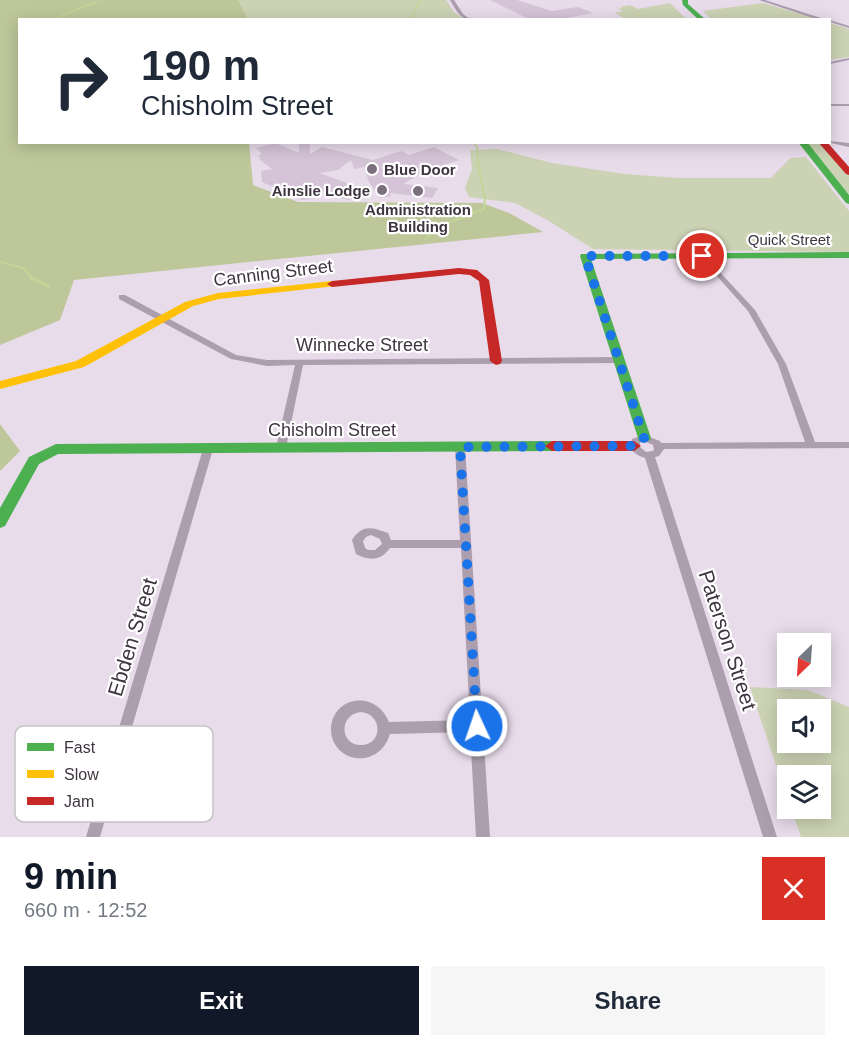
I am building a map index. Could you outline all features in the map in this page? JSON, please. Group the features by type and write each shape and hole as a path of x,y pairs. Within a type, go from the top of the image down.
{"street":[{"path":"452,0 467,18"},
{"path":"672,0 689,18"},
{"path":"685,0 686,4 701,18"},
{"path":"761,0 819,18"},
{"path":"831,21 849,27"},
{"path":"831,63 849,59"},
{"path":"831,105 849,105"},
{"path":"803,144 834,186 849,201"},
{"path":"834,145 849,172"},
{"path":"834,186 849,194"},
{"name":"Quick Street","path":"618,360 585,256 849,255"},
{"path":"702,256 751,310 782,364 811,446"},
{"name":"Canning Street","path":"1,385 80,364 189,304 218,296 466,271 473,272 484,280 496,361"},
{"name":"Winnecke Street","path":"122,297 234,357 267,363 618,360"},
{"path":"618,360 639,442 638,452 649,455 656,453 659,446"},
{"path":"281,448 300,362"},
{"path":"639,442 655,441 659,446"},
{"name":"Chisholm Street","path":"0,522 34,461 56,449 460,447 639,442"},
{"path":"659,446 849,445"},
{"path":"460,447 483,837"},
{"name":"Ebden Street","path":"126,726 208,448"},
{"name":"Paterson Street","path":"649,455 770,837"},
{"path":"387,544 466,544"},
{"path":"384,728 477,726"},
{"name":"Ebden Street","path":"93,837 97,822"}],"green space":[{"path":"0,0 238,0 247,18 18,18 18,144 249,144 253,185 298,202 482,203 511,214 543,232 74,280 60,320 0,345"},
{"path":"238,0 446,0 454,12 463,18 247,18"},
{"path":"670,3 685,18 623,18 614,12 623,12 616,7 622,9 621,7 630,5 638,9"},
{"path":"763,3 815,18 710,18 703,11"},
{"path":"831,23 849,29 849,57 831,60"},
{"path":"803,144 820,144 849,174 849,194 836,183"},
{"path":"497,149 552,163 625,174 678,178 771,178 790,158 806,157 849,211 849,252 593,249 515,203 469,197 465,188 472,169 470,150"},
{"path":"0,424 20,451 0,471"},
{"path":"750,687 808,690 830,699 777,699 777,753 831,753 831,700 849,707 849,837 801,837 795,819 831,819 831,765 777,765 777,768"}],"building":[{"path":"490,0 517,0 552,11 578,7 593,13 567,18 527,18"},
{"path":"277,144 299,153 299,144 310,144 310,154 322,147 373,160 401,151 409,155 434,147 459,160 440,166 441,168 427,170 403,184 438,188 432,198 389,193 391,196 380,198 369,182 364,167 354,169 351,160 338,170 319,173 367,190 349,200 322,193 312,199 302,200 262,182 261,171 272,169 259,159 261,158 257,156 262,154 256,148"}],"waterway":[{"path":"410,18 420,0"},
{"path":"57,18 96,2"},
{"path":"475,144 477,147 478,164"},
{"path":"426,239 437,227 484,209 485,199 478,163"},
{"path":"0,262 23,268 33,279"},
{"path":"33,279 49,286"}],"traffic: fast":[{"path":"685,0 685,4 701,18"},
{"path":"804,144 849,201"},
{"path":"644,438 585,256 849,255"},
{"path":"0,522 34,461 56,449 552,446"}],"traffic: slow":[{"path":"1,385 80,364 189,304 218,296 332,284"}],"traffic: jam":[{"path":"824,144 849,172"},
{"path":"332,284 459,271 473,272 484,280 496,361"},
{"path":"552,446 634,446"}],"place":[{"name":"Blue Door","path":"372,169"},
{"name":"Ainslie Lodge","path":"382,190"},
{"name":"Administration Building","path":"418,191"}],"route":[{"path":"477,726 460,447 634,446 635,441 644,438 585,256 702,256"}]}
